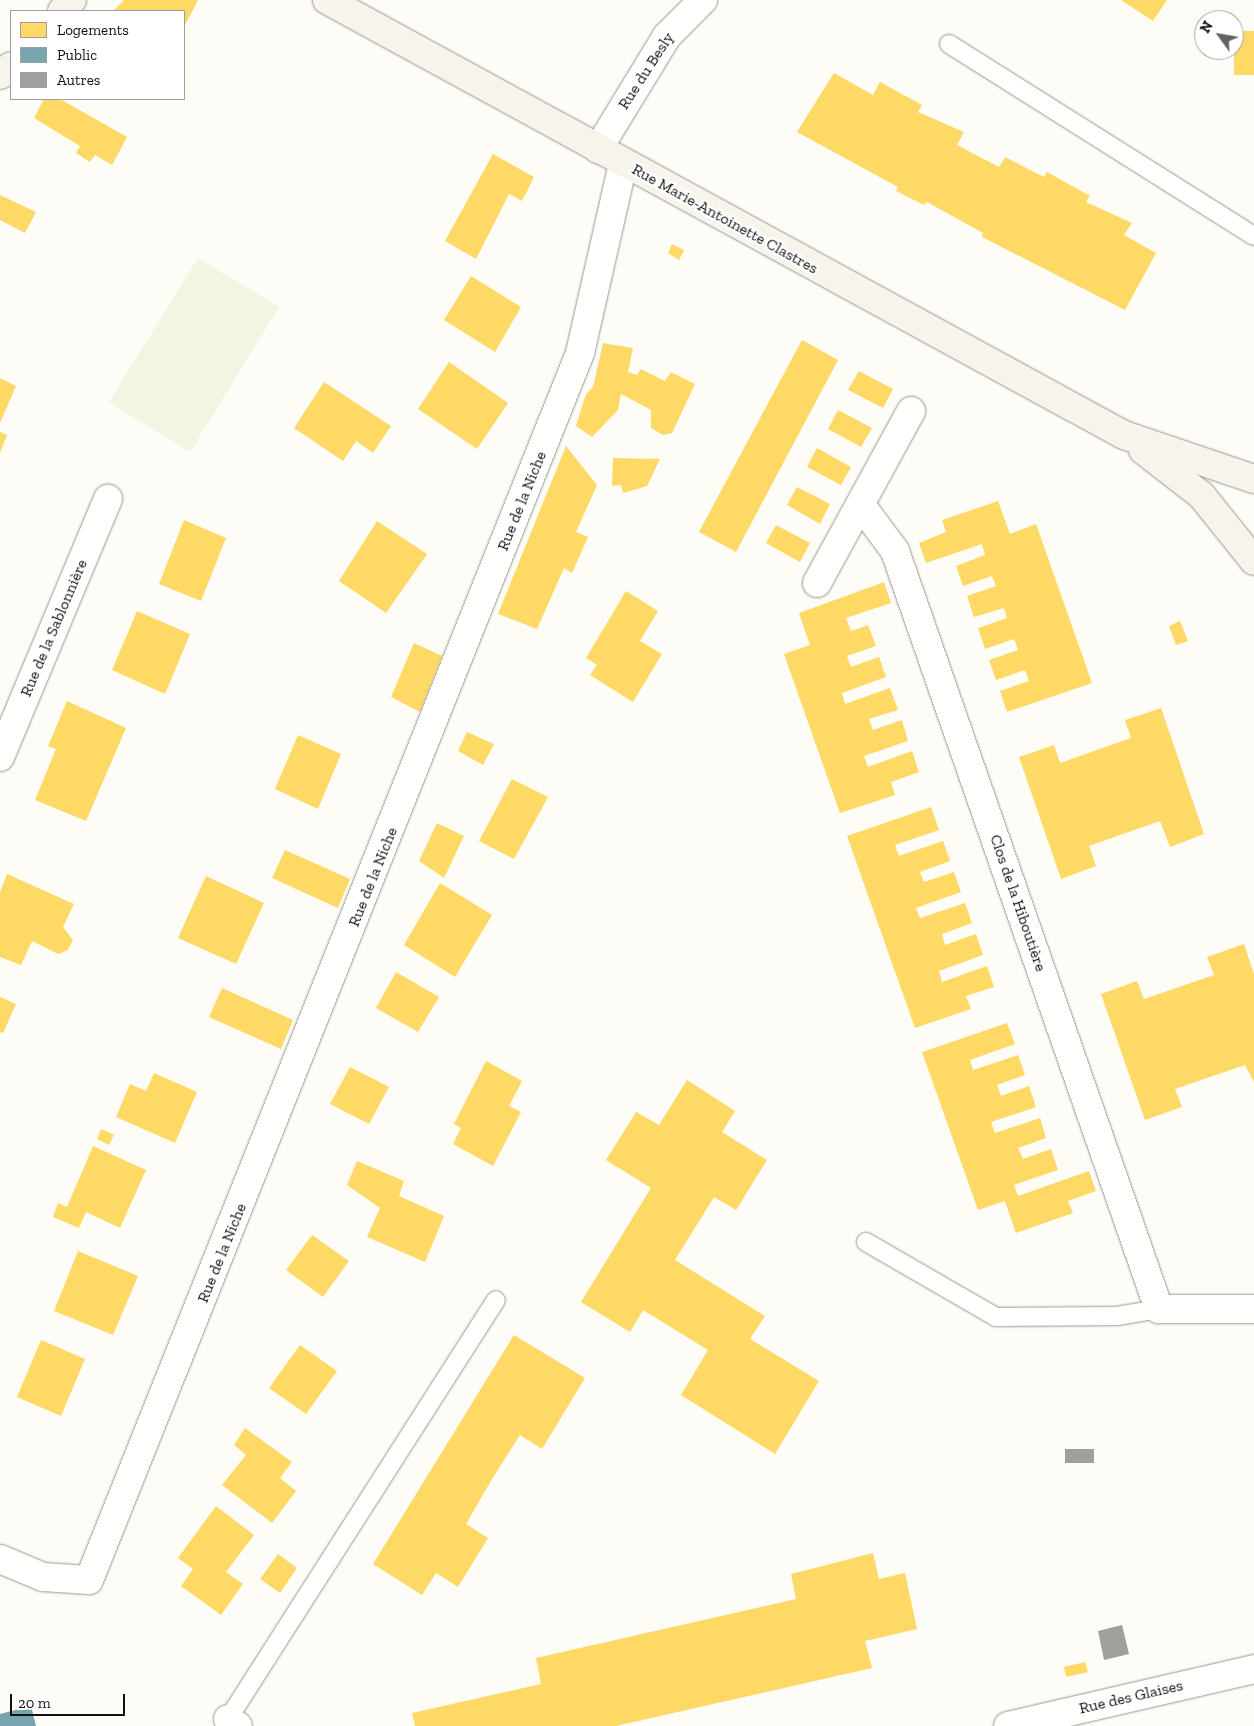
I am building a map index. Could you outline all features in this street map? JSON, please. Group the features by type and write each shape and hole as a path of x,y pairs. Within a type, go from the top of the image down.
{"street":[{"path":"63,10 72,0"},
{"name":"Rue Marie-Antoinette Clastres","path":"327,0 622,163 1124,435 1202,496 1254,561"},
{"name":"Rue du Besly","path":"598,149 667,36 703,0"},
{"path":"0,75 10,67"},
{"name":"Rue de la Niche","path":"0,1559 43,1577 89,1580 580,353 622,163"},
{"path":"817,583 912,410"},
{"name":"Rue Marie-Antoinette Clastres","path":"1124,435 1254,479"},
{"name":"Rue de la Sablonnière","path":"0,757 108,499"},
{"name":"Clos de la Hiboutière","path":"861,505 895,551 1158,1309"},
{"path":"1158,1309 1254,1309"},
{"name":"Rue des Glaises","path":"1008,1726 1254,1669"}],"lane":[{"path":"949,44 1254,236"},
{"path":"866,1242 996,1317 1117,1316 1158,1309"},
{"path":"232,1723 496,1300"}],"green space":[{"path":"198,258 279,307 190,452 109,402"}],"building: Logements":[{"path":"124,0 198,0 185,25 185,10 114,10"},
{"path":"1121,0 1167,0 1153,21"},
{"path":"1244,31 1254,31 1254,75 1234,75 1234,60 1244,60"},
{"path":"834,73 873,95 880,82 922,105 918,112 964,132 957,145 999,167 1005,157 1044,177 1047,172 1090,196 1086,202 1132,223 1124,235 1156,253 1125,310 982,237 983,233 927,202 924,205 896,191 898,187 797,132"},
{"path":"43,100 62,100 127,137 112,165 95,155 90,162 76,153 80,146 34,118"},
{"path":"493,154 534,177 522,201 509,194 476,259 445,241"},
{"path":"0,195 36,212 25,233 0,220"},
{"path":"672,244 684,250 679,260 668,253"},
{"path":"471,276 521,307 495,352 444,320"},
{"path":"802,340 838,360 736,552 699,532"},
{"path":"603,343 633,348 628,372 637,375 641,369 665,381 671,372 695,384 672,433 663,435 651,428 651,410 621,394 618,410 592,437 576,426 586,394 593,387"},
{"path":"449,362 508,403 477,449 418,409"},
{"path":"859,371 893,389 883,408 848,390"},
{"path":"0,378 16,386 0,423"},
{"path":"324,382 391,426 373,453 356,441 343,461 294,428"},
{"path":"838,410 872,428 861,447 828,429"},
{"path":"0,432 7,435 0,453"},
{"path":"566,446 597,485 576,532 588,537 572,573 564,568 537,629 498,614"},
{"path":"817,448 851,467 841,485 807,467"},
{"path":"613,458 660,459 647,486 623,493 621,485 612,486"},
{"path":"797,487 830,504 820,524 787,505"},
{"path":"998,501 1010,534 1036,524 1092,683 1007,712 1000,691 1029,681 1025,670 996,680 989,660 1018,650 1014,639 985,649 978,628 1007,618 1004,608 974,617 967,596 996,586 992,576 963,586 956,566 985,555 982,544 926,563 919,543 946,532 942,520"},
{"path":"184,520 226,538 201,601 159,584"},
{"path":"377,521 427,554 386,613 339,581"},
{"path":"776,525 810,543 800,562 766,543"},
{"path":"884,582 891,603 846,618 851,631 868,625 876,646 847,656 851,667 879,657 886,677 842,693 845,704 890,688 898,710 869,719 873,730 902,720 908,741 864,756 868,767 912,751 919,772 891,782 895,795 840,813 784,654 810,645 799,613"},
{"path":"626,591 658,611 640,641 662,654 633,702 590,675 597,665 586,658"},
{"path":"137,611 190,634 165,694 112,670"},
{"path":"1180,621 1188,641 1176,645 1169,626"},
{"path":"414,643 442,656 420,712 391,697"},
{"path":"67,701 126,728 86,821 35,800 56,749 48,746"},
{"path":"1161,708 1204,834 1170,847 1160,821 1089,846 1096,866 1061,879 1019,757 1054,745 1060,763 1131,738 1125,720"},
{"path":"467,732 494,744 483,765 458,751"},
{"path":"298,735 341,754 318,809 275,789"},
{"path":"512,779 548,797 514,859 479,841"},
{"path":"931,807 939,830 895,845 899,856 943,841 950,861 920,872 924,882 954,872 961,892 916,908 920,918 965,903 972,923 942,934 945,945 976,934 983,955 939,971 942,982 987,966 994,987 966,996 971,1009 915,1028 847,836"},
{"path":"437,823 464,836 444,878 419,861"},
{"path":"285,850 350,879 338,908 272,878"},
{"path":"7,874 74,904 63,927 73,940 68,950 58,954 32,941 21,965 0,957 0,892"},
{"path":"206,876 264,903 236,964 178,938"},
{"path":"440,883 492,915 455,977 404,945"},
{"path":"1244,944 1254,974 1254,1082 1245,1065 1175,1089 1182,1107 1145,1120 1101,994 1137,981 1144,999 1214,975 1207,957"},
{"path":"396,972 439,997 418,1032 376,1008"},
{"path":"222,988 293,1020 281,1049 209,1017"},
{"path":"0,997 16,1004 3,1033 0,1032"},
{"path":"1007,1023 1015,1044 970,1060 973,1070 1018,1055 1025,1075 997,1085 1001,1096 1029,1086 1036,1107 991,1122 995,1133 1040,1118 1046,1138 1018,1148 1023,1159 1051,1149 1058,1170 1014,1185 1018,1196 1089,1171 1096,1191 1068,1201 1073,1213 1016,1233 1005,1201 978,1210 922,1052"},
{"path":"486,1061 522,1081 509,1106 521,1112 493,1166 453,1144 461,1128 454,1124"},
{"path":"350,1067 389,1087 369,1124 330,1104"},
{"path":"154,1073 197,1092 175,1143 116,1117 130,1084 146,1091"},
{"path":"687,1080 735,1111 722,1132 767,1160 736,1210 714,1197 675,1260 765,1316 750,1339 819,1381 775,1454 681,1395 708,1350 643,1310 630,1332 581,1302 651,1188 606,1160 636,1112 659,1125"},
{"path":"101,1129 114,1135 109,1145 97,1139"},
{"path":"93,1146 146,1170 120,1228 86,1212 79,1228 53,1217 58,1203 67,1207"},
{"path":"357,1161 404,1181 399,1196 444,1216 425,1262 367,1237 380,1208 347,1185"},
{"path":"312,1235 349,1261 323,1297 286,1270"},
{"path":"78,1251 138,1276 113,1335 54,1311"},
{"path":"514,1335 585,1378 542,1449 520,1435 492,1479 466,1524 488,1538 458,1587 436,1573 422,1595 373,1564"},
{"path":"41,1340 85,1359 61,1416 17,1397"},
{"path":"300,1345 337,1371 306,1414 269,1388"},
{"path":"245,1428 292,1462 280,1478 296,1491 272,1523 222,1485 246,1455 234,1445"},
{"path":"216,1506 254,1535 226,1572 243,1584 221,1615 181,1586 193,1569 178,1558"},
{"path":"873,1553 879,1579 905,1573 917,1629 865,1641 872,1668 616,1726 415,1726 412,1713 541,1684 536,1658 796,1599 791,1574"},
{"path":"278,1554 297,1568 280,1593 260,1579"},
{"path":"1085,1662 1088,1672 1066,1677 1064,1667"}],"building: Public":[{"path":"31,1706 36,1726 0,1726 0,1714"}],"building: Autres":[{"path":"1065,1449 1094,1449 1094,1463 1065,1463"},
{"path":"1122,1625 1129,1654 1104,1660 1098,1631"}]}
